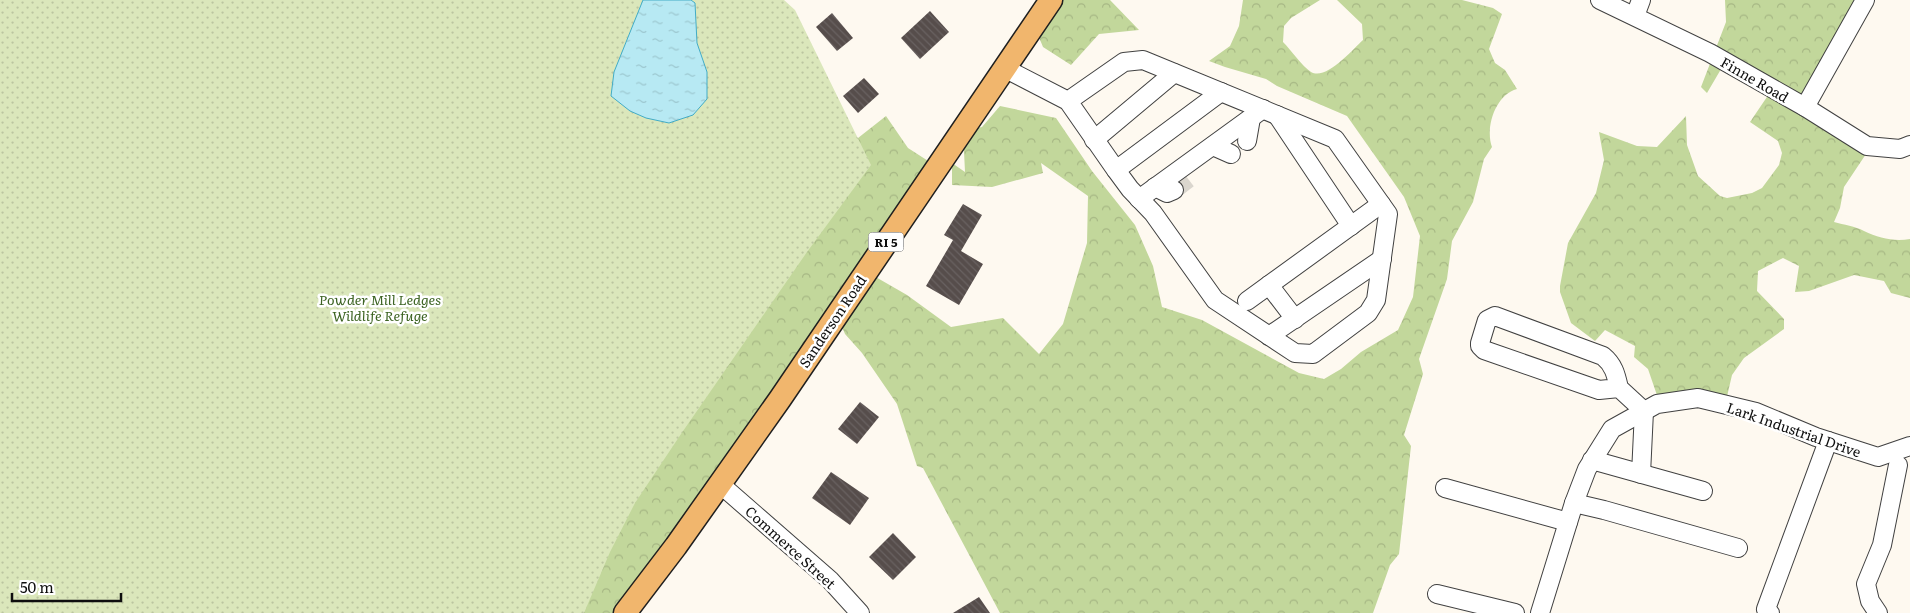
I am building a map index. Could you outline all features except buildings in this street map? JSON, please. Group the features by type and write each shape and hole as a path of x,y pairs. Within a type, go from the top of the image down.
{"main road":[{"name":"Sanderson Road","path":"625,613 720,484 1051,0"}],"street":[{"name":"Finne Road","path":"1600,0 1638,8 1867,146 1900,149 1910,145"},
{"path":"1805,107 1865,0"},
{"path":"1004,68 1068,101 1116,170 1153,213 1215,300 1295,353 1313,354 1368,313 1376,300 1388,214 1335,139 1264,114 1221,92 1143,60 1124,62 1068,101"},
{"path":"1094,140 1174,73"},
{"path":"1116,170 1221,92"},
{"path":"1247,141 1264,114"},
{"path":"1139,199 1213,146 1264,114"},
{"path":"1264,114 1351,226"},
{"path":"1213,146 1231,154"},
{"path":"1191,177 1196,158"},
{"path":"1155,187 1167,193 1174,190"},
{"path":"1246,301 1381,204"},
{"path":"1270,336 1382,259"},
{"path":"1269,285 1295,319"},
{"path":"1619,388 1599,390 1484,350 1480,346 1480,342 1487,320 1495,316 1603,356 1611,363 1619,388 1644,411 1641,474"},
{"name":"Lark Industrial Drive","path":"1540,613 1574,503 1592,460 1612,429 1657,404 1698,398 1756,412 1828,441 1878,457 1910,446"},
{"path":"1770,613 1766,609 1828,441"},
{"path":"1878,457 1904,467 1882,545 1866,584 1870,601 1878,613"},
{"path":"1592,460 1703,491"},
{"name":"Commerce Street","path":"720,484 830,580 860,613"},
{"path":"1444,488 1568,522"},
{"path":"1574,503 1738,548"},
{"path":"1438,594 1515,613"}],"green space":[{"name":"Powder Mill Ledges Wildlife Refuge","path":"0,0 838,133 858,138 886,116 908,148 936,166 867,272 907,295 951,327 1003,318 1039,354 1063,324 1087,243 1088,196 1041,163 1043,173 992,187 952,185 952,163 965,172 963,131 982,127 1000,106 1056,118 1092,171 1135,225 1153,266 1162,307 1202,320 1299,373 1324,379 1341,369 1361,352 1398,330 1413,297 1420,236 1404,197 1347,116 1277,86 1266,79 1209,61 1230,46 1239,26 1243,0 1320,0 1291,18 1284,26 1283,42 1300,62 1311,72 1317,74 1338,63 1363,40 1362,24 1337,0 1462,0 1493,8 1502,14 1489,49 1495,63 1505,70 1517,89 1509,92 1503,98 1494,113 1490,131 1492,147 1484,159 1473,202 1452,241 1447,279 1419,359 1423,374 1404,435 1411,446 1399,554 1390,565 1373,613 1000,613 923,468 917,466 897,404 862,353 845,334 837,315 625,613 0,613"},
{"name":"Powder Mill Ledges Wildlife Refuge","path":"0,0 784,0 795,10 871,165 807,252 635,503 610,552 584,613 0,613"},
{"path":"1051,0 1110,0 1139,30 1099,34 1071,65 1043,47 1034,25"},
{"path":"1725,0 1864,0 1804,108 1868,151 1844,187 1840,208 1834,222 1887,239 1910,239 1910,298 1891,293 1884,281 1854,275 1809,291 1795,292 1799,266 1783,258 1758,271 1757,291 1784,319 1784,329 1744,358 1732,375 1725,405 1660,404 1648,369 1634,357 1635,346 1605,330 1595,341 1571,323 1560,292 1560,286 1568,243 1596,193 1604,160 1599,132 1637,146 1657,147 1686,116 1687,145 1698,176 1720,196 1727,198 1752,193 1762,188 1779,165 1782,153 1778,141 1750,122 1771,91 1724,64 1707,93 1701,87 1726,22"}],"water":[{"path":"643,0 691,0 695,3 697,43 707,72 707,99 693,115 669,123 646,118 630,111 611,96 614,72"}],"tunnel":[{"path":"1174,190 1191,177"}]}
